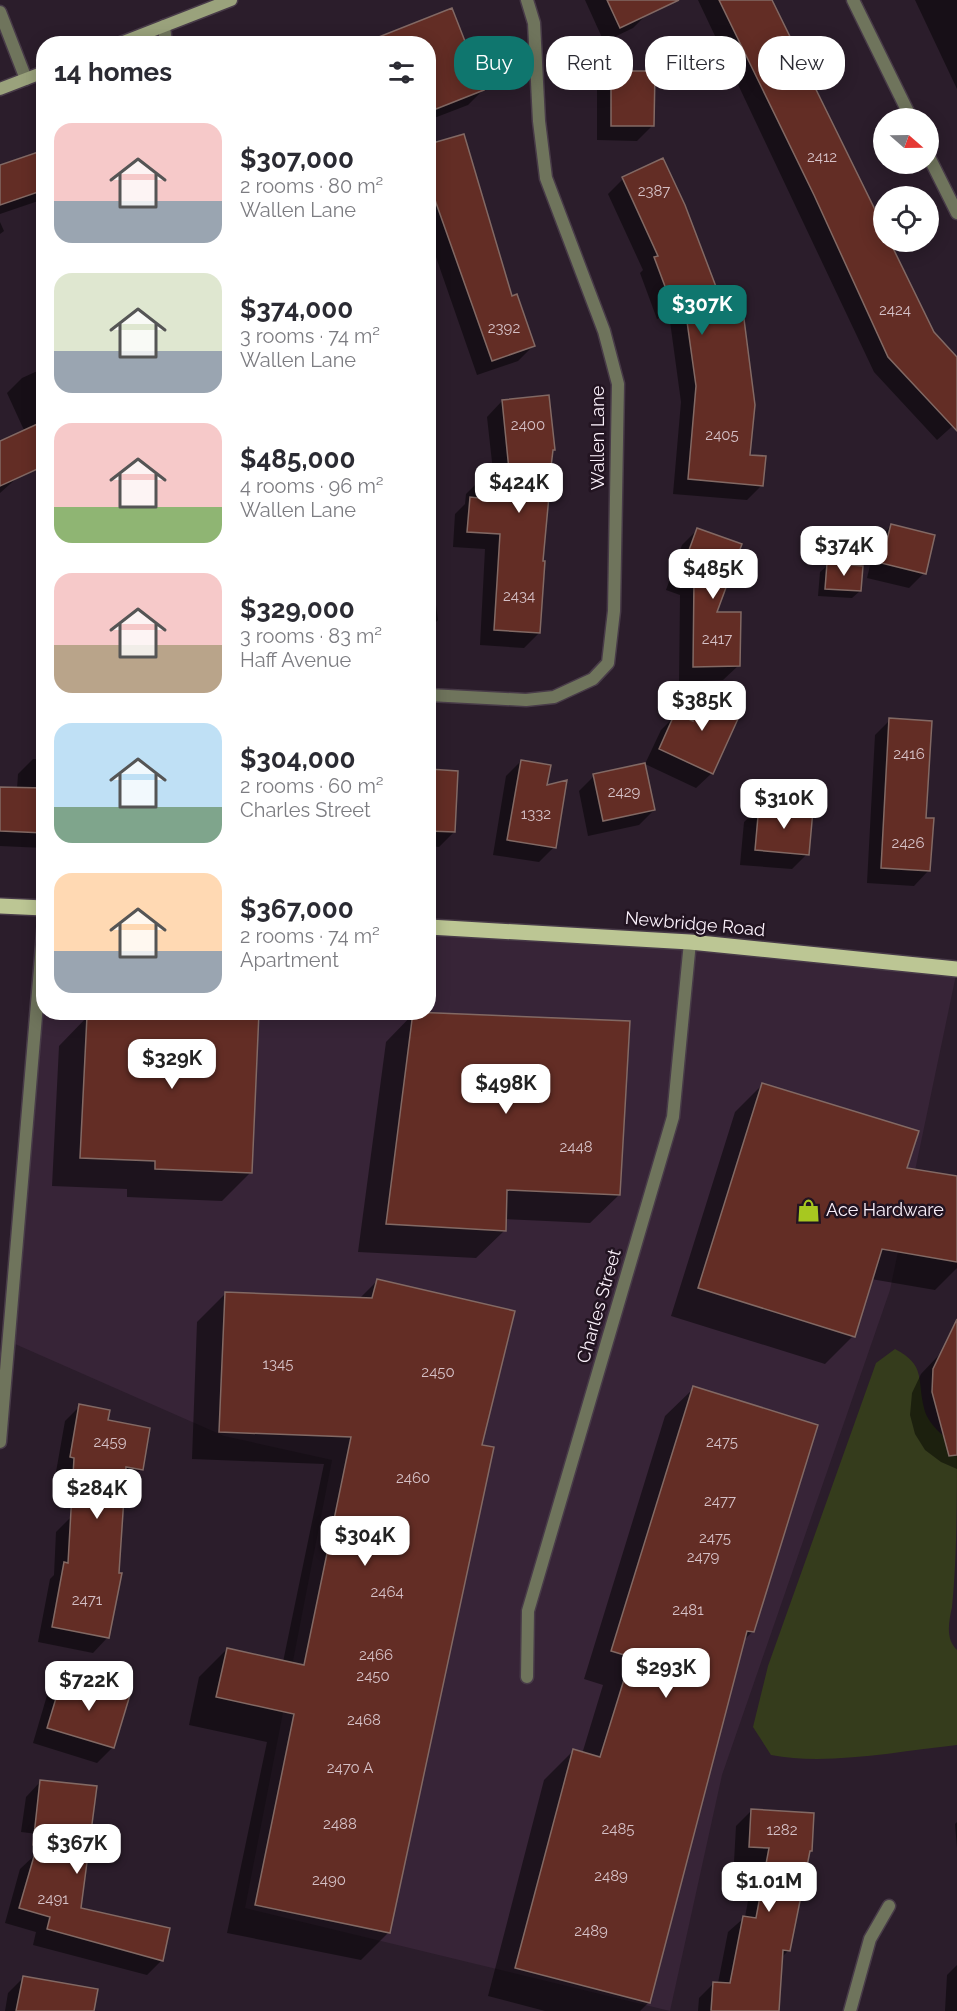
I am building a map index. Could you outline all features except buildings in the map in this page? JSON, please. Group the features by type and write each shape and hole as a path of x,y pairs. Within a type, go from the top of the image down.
{"main road":[{"path":"138,36 231,0"},
{"path":"0,89 36,75"},
{"path":"0,906 36,908"},
{"name":"Newbridge Road","path":"436,927 690,942 957,969"}],"street":[{"name":"Wallen Lane","path":"436,695 526,700 554,697 593,679 608,663 614,611 618,384 604,331 546,178 539,121 534,23 527,0"},
{"path":"853,0 906,108"},
{"path":"0,12 26,79"},
{"path":"164,26 165,36"},
{"path":"938,174 957,213"},
{"name":"Charles Street","path":"527,1677 528,1611 673,1118 690,942"},
{"path":"0,1442 6,1304 36,1002"},
{"path":"850,2011 867,1947 889,1906"}],"shaded area":[{"path":"436,932 677,947 956,975 890,1290 722,1775 670,2011 245,1908 332,1460 224,1436 15,1344 40,1020 436,1020"}],"green space":[{"path":"895,1349 912,1361 916,1367 924,1408 929,1420 942,1435 957,1446 955,1568 949,1635 957,1650 957,1745 839,1758 793,1758 771,1755 753,1727 768,1666 876,1363"}],"place":[{"name":"Ace Hardware","path":"808,1210"}]}
